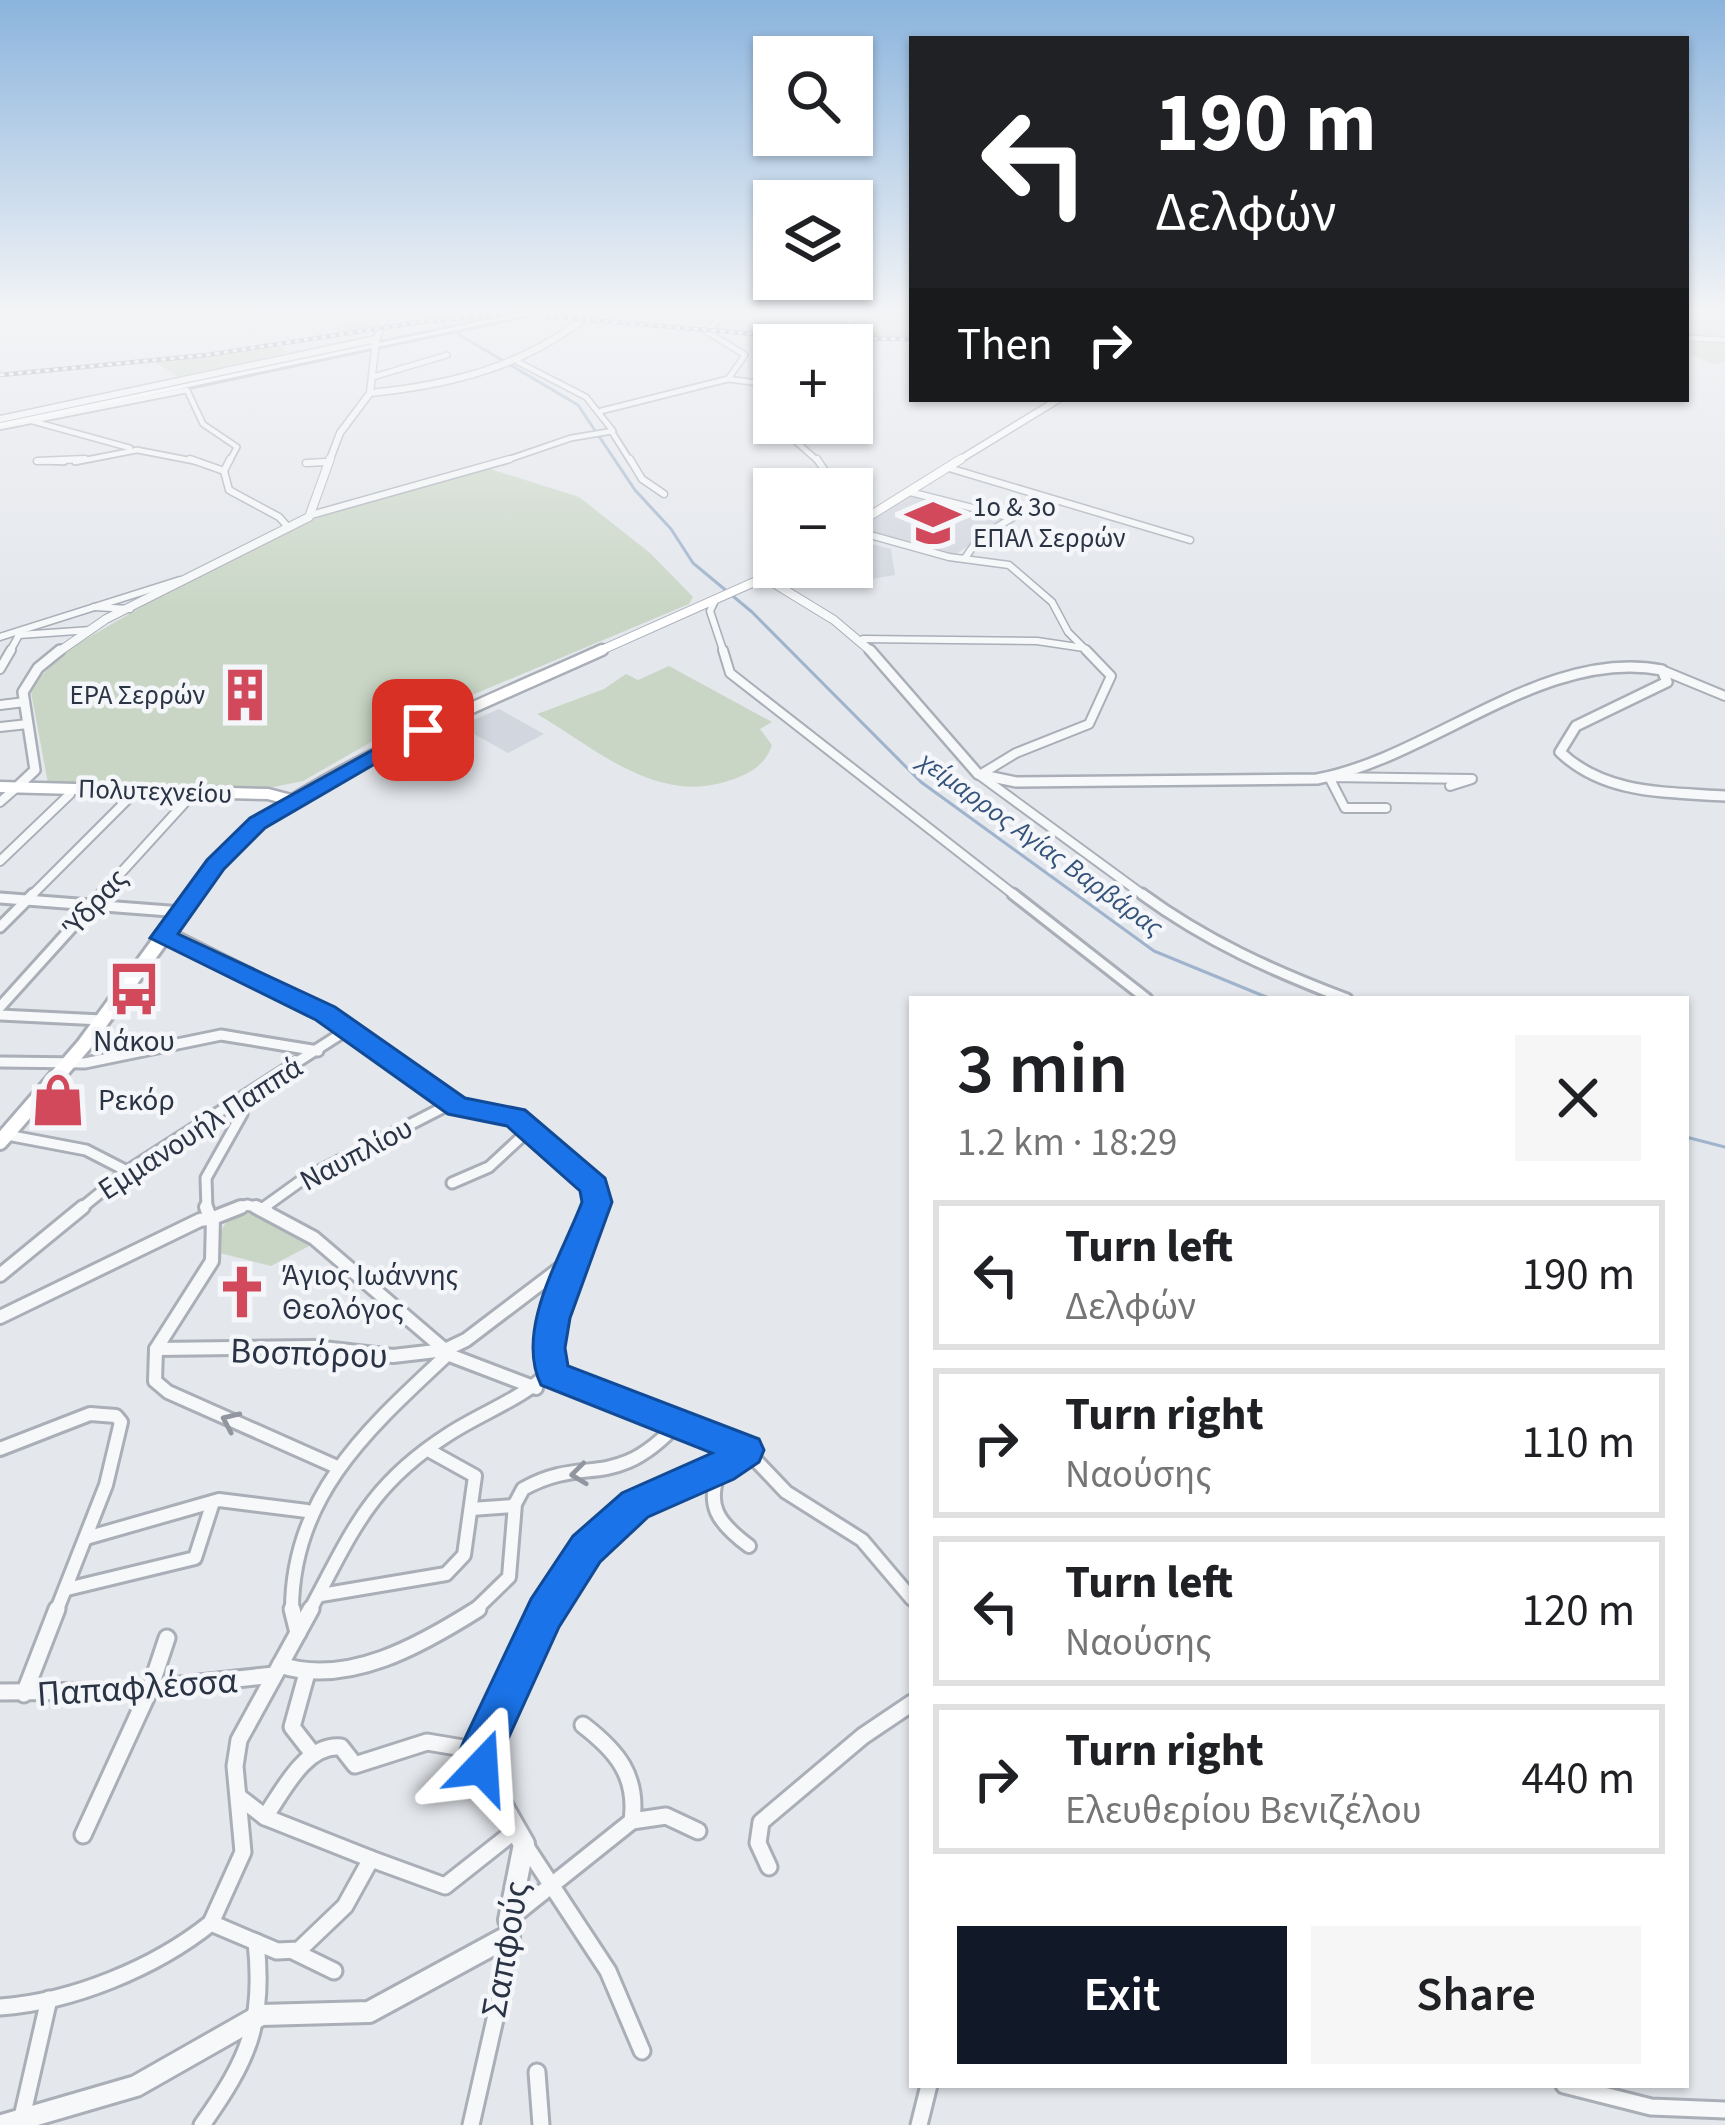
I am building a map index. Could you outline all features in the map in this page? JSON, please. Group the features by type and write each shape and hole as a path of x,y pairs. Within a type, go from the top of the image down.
{"main road":[{"path":"0,424 62,411"},
{"path":"873,512 1029,411"},
{"path":"873,513 1039,411"},
{"path":"248,822 423,730 753,582"},
{"path":"215,865 248,831 314,782 426,722 714,601"},
{"path":"263,794 314,782"},
{"name":"Πολυτεχνείου","path":"0,787 263,794"},
{"name":"Πολυτεχνείου","path":"42,789 70,794 287,801"},
{"path":"263,794 287,801"},
{"path":"3,1139 69,1064 248,822 253,805 244,800"}],"street":[{"path":"0,424 60,411"},
{"path":"0,424 81,411"},
{"path":"200,411 203,424 237,447 224,471 229,490 279,517 289,528"},
{"path":"311,515 327,462 354,411"},
{"path":"602,411 610,433 642,478 664,494"},
{"path":"32,421 224,471"},
{"path":"42,789 23,690 60,650 180,580 311,515 610,433"},
{"path":"800,444 823,468"},
{"path":"37,460 73,463 137,450"},
{"path":"306,463 327,462"},
{"path":"949,467 1190,540"},
{"path":"910,491 1011,517 979,538 965,558"},
{"path":"873,531 1012,567 1052,602 1068,632 1112,676 1089,724 978,774"},
{"path":"0,669 16,634 30,626 180,580"},
{"path":"150,586 163,590"},
{"path":"781,588 863,639 917,694 978,774 1188,928 1266,968 1339,996"},
{"path":"714,601 710,610 730,673 1143,996"},
{"path":"88,606 130,609"},
{"path":"685,616 705,617 714,625"},
{"path":"0,638 96,629"},
{"path":"863,639 1037,641 1084,648"},
{"path":"1329,777 1402,751 1563,677 1629,662 1725,696"},
{"path":"1662,670 1667,679 1664,686"},
{"path":"1694,685 1664,686 1582,724 1563,739 1560,752 1578,770 1612,783 1725,796"},
{"path":"0,705 25,702"},
{"path":"0,727 28,724"},
{"path":"0,802 35,770"},
{"path":"978,774 1016,782 1472,779 1450,786"},
{"path":"1329,777 1345,808 1386,808"},
{"path":"0,861 70,794"},
{"path":"0,927 131,796"},
{"name":"Ύδρας","path":"0,1011 189,798"},
{"path":"0,898 182,912"},
{"path":"0,2007 49,1999 175,1950 211,1922 242,1857 235,1766 239,1741 277,1670 376,1490 398,1469 473,1419 536,1388 551,1371 550,1333 596,1209 596,1191 511,1115 470,1111 452,1103 326,1013 184,943 162,938"},
{"path":"0,1011 103,1020"},
{"name":"Εμμανουήλ Παππά","path":"0,1275 127,1171 347,1030"},
{"path":"0,1062 69,1064 221,1034 318,1051"},
{"name":"Ναυπλίου","path":"263,1208 302,1180 452,1103"},
{"path":"238,1104 242,1114 219,1150 204,1188 203,1208 211,1217 212,1261 156,1349 153,1376 164,1390 337,1467"},
{"path":"458,1164 458,1180 496,1162 530,1129"},
{"path":"3,1139 76,1147 127,1171"},
{"path":"0,1317 211,1217 247,1205 263,1208 314,1238 447,1352 536,1388"},
{"name":"Βοσπόρου","path":"156,1349 314,1347 393,1356 447,1352 575,1258"},
{"path":"298,1633 292,1620 293,1597 307,1511 337,1467 447,1352"},
{"path":"551,1371 562,1381 746,1450 787,1492 862,1540 909,1596"},
{"path":"0,1449 90,1414 116,1416 121,1422 86,1538 24,1694"},
{"path":"471,1509 513,1506 517,1493 535,1483 629,1464 653,1449 679,1422"},
{"path":"265,1817 284,1784 313,1754 339,1746 350,1762 360,1765 427,1742 481,1750 560,1585 586,1549 635,1505 721,1467 746,1450"},
{"path":"321,1595 446,1574 464,1555 473,1473 430,1451"},
{"path":"721,1467 710,1489 713,1511 722,1526 749,1546"},
{"path":"86,1538 233,1499 307,1511"},
{"path":"67,1589 195,1558 213,1502"},
{"name":"Παπαφλέσσα","path":"0,1692 150,1689 277,1670 337,1672 398,1650 494,1597 512,1567 513,1506"},
{"path":"83,1835 150,1689 167,1638"},
{"path":"307,1673 292,1727 313,1754"},
{"path":"769,1867 758,1843 761,1822 863,1736 909,1705"},
{"path":"584,1725 626,1762 633,1792 632,1821"},
{"name":"Σαπφούς","path":"481,1750 485,1776 608,1971 642,2051"},
{"path":"239,1797 265,1817 445,1886 520,1837"},
{"path":"12,2121 136,2086 261,2015 292,2012 339,2017 369,2012 509,1928 551,1882 632,1821 651,1814 668,1815 698,1831"},
{"name":"Σαπφούς","path":"471,2125 478,2074 505,1979 520,1837"},
{"path":"296,1952 345,1906 371,1858"},
{"path":"211,1922 334,1971"},
{"path":"202,2125 232,2080 261,2015 256,1942"},
{"path":"12,2121 49,1999"},
{"path":"537,2072 541,2125"},
{"path":"919,2125 928,2088"},
{"path":"1576,2088 1651,2107 1725,2110"}],"shaded area":[{"name":"1ο & 3ο ΕΠΑΛ Σερρών","path":"914,494 1009,519 953,556 873,533 873,518"},
{"path":"873,544 891,549 895,575 873,579"},
{"path":"499,709 544,734 508,753 460,726"}],"green space":[{"path":"487,468 579,497 650,553 693,597 689,604 453,703 441,702 303,781 259,790 48,783 30,687 67,650 210,567 341,507"},
{"path":"669,666 772,722 760,729 772,745 761,763 731,780 678,786 606,758 537,714 604,689 626,674 638,680"},
{"path":"249,1207 278,1219 311,1245 271,1266 220,1253 219,1237 225,1224"}],"waterway":[{"name":"χείμαρρος Αγίας Βαρβάρας","path":"582,411 635,490 671,529 693,563 752,612 921,782 1154,951 1264,996"},
{"name":"χείμαρρος Αγίας Βαρβάρας","path":"1689,1138 1725,1147"}],"place":[{"name":"1ο & 3ο ΕΠΑΛ Σερρών","path":"933,523"},
{"name":"ΕΡΑ Σερρών","path":"245,695"},
{"name":"Νάκου","path":"134,989"},
{"name":"Ρεκόρ","path":"58,1100"},
{"name":"Άγιος Ιωάννης Θεολόγος","path":"242,1292"}],"route":[{"path":"423,730 257,823 215,865 162,938 184,943 326,1013 458,1107 521,1121 573,1166 594,1186 597,1202 554,1318 548,1348 553,1375 746,1450 721,1467 635,1505 586,1549 545,1613 481,1750 482,1767"}]}
